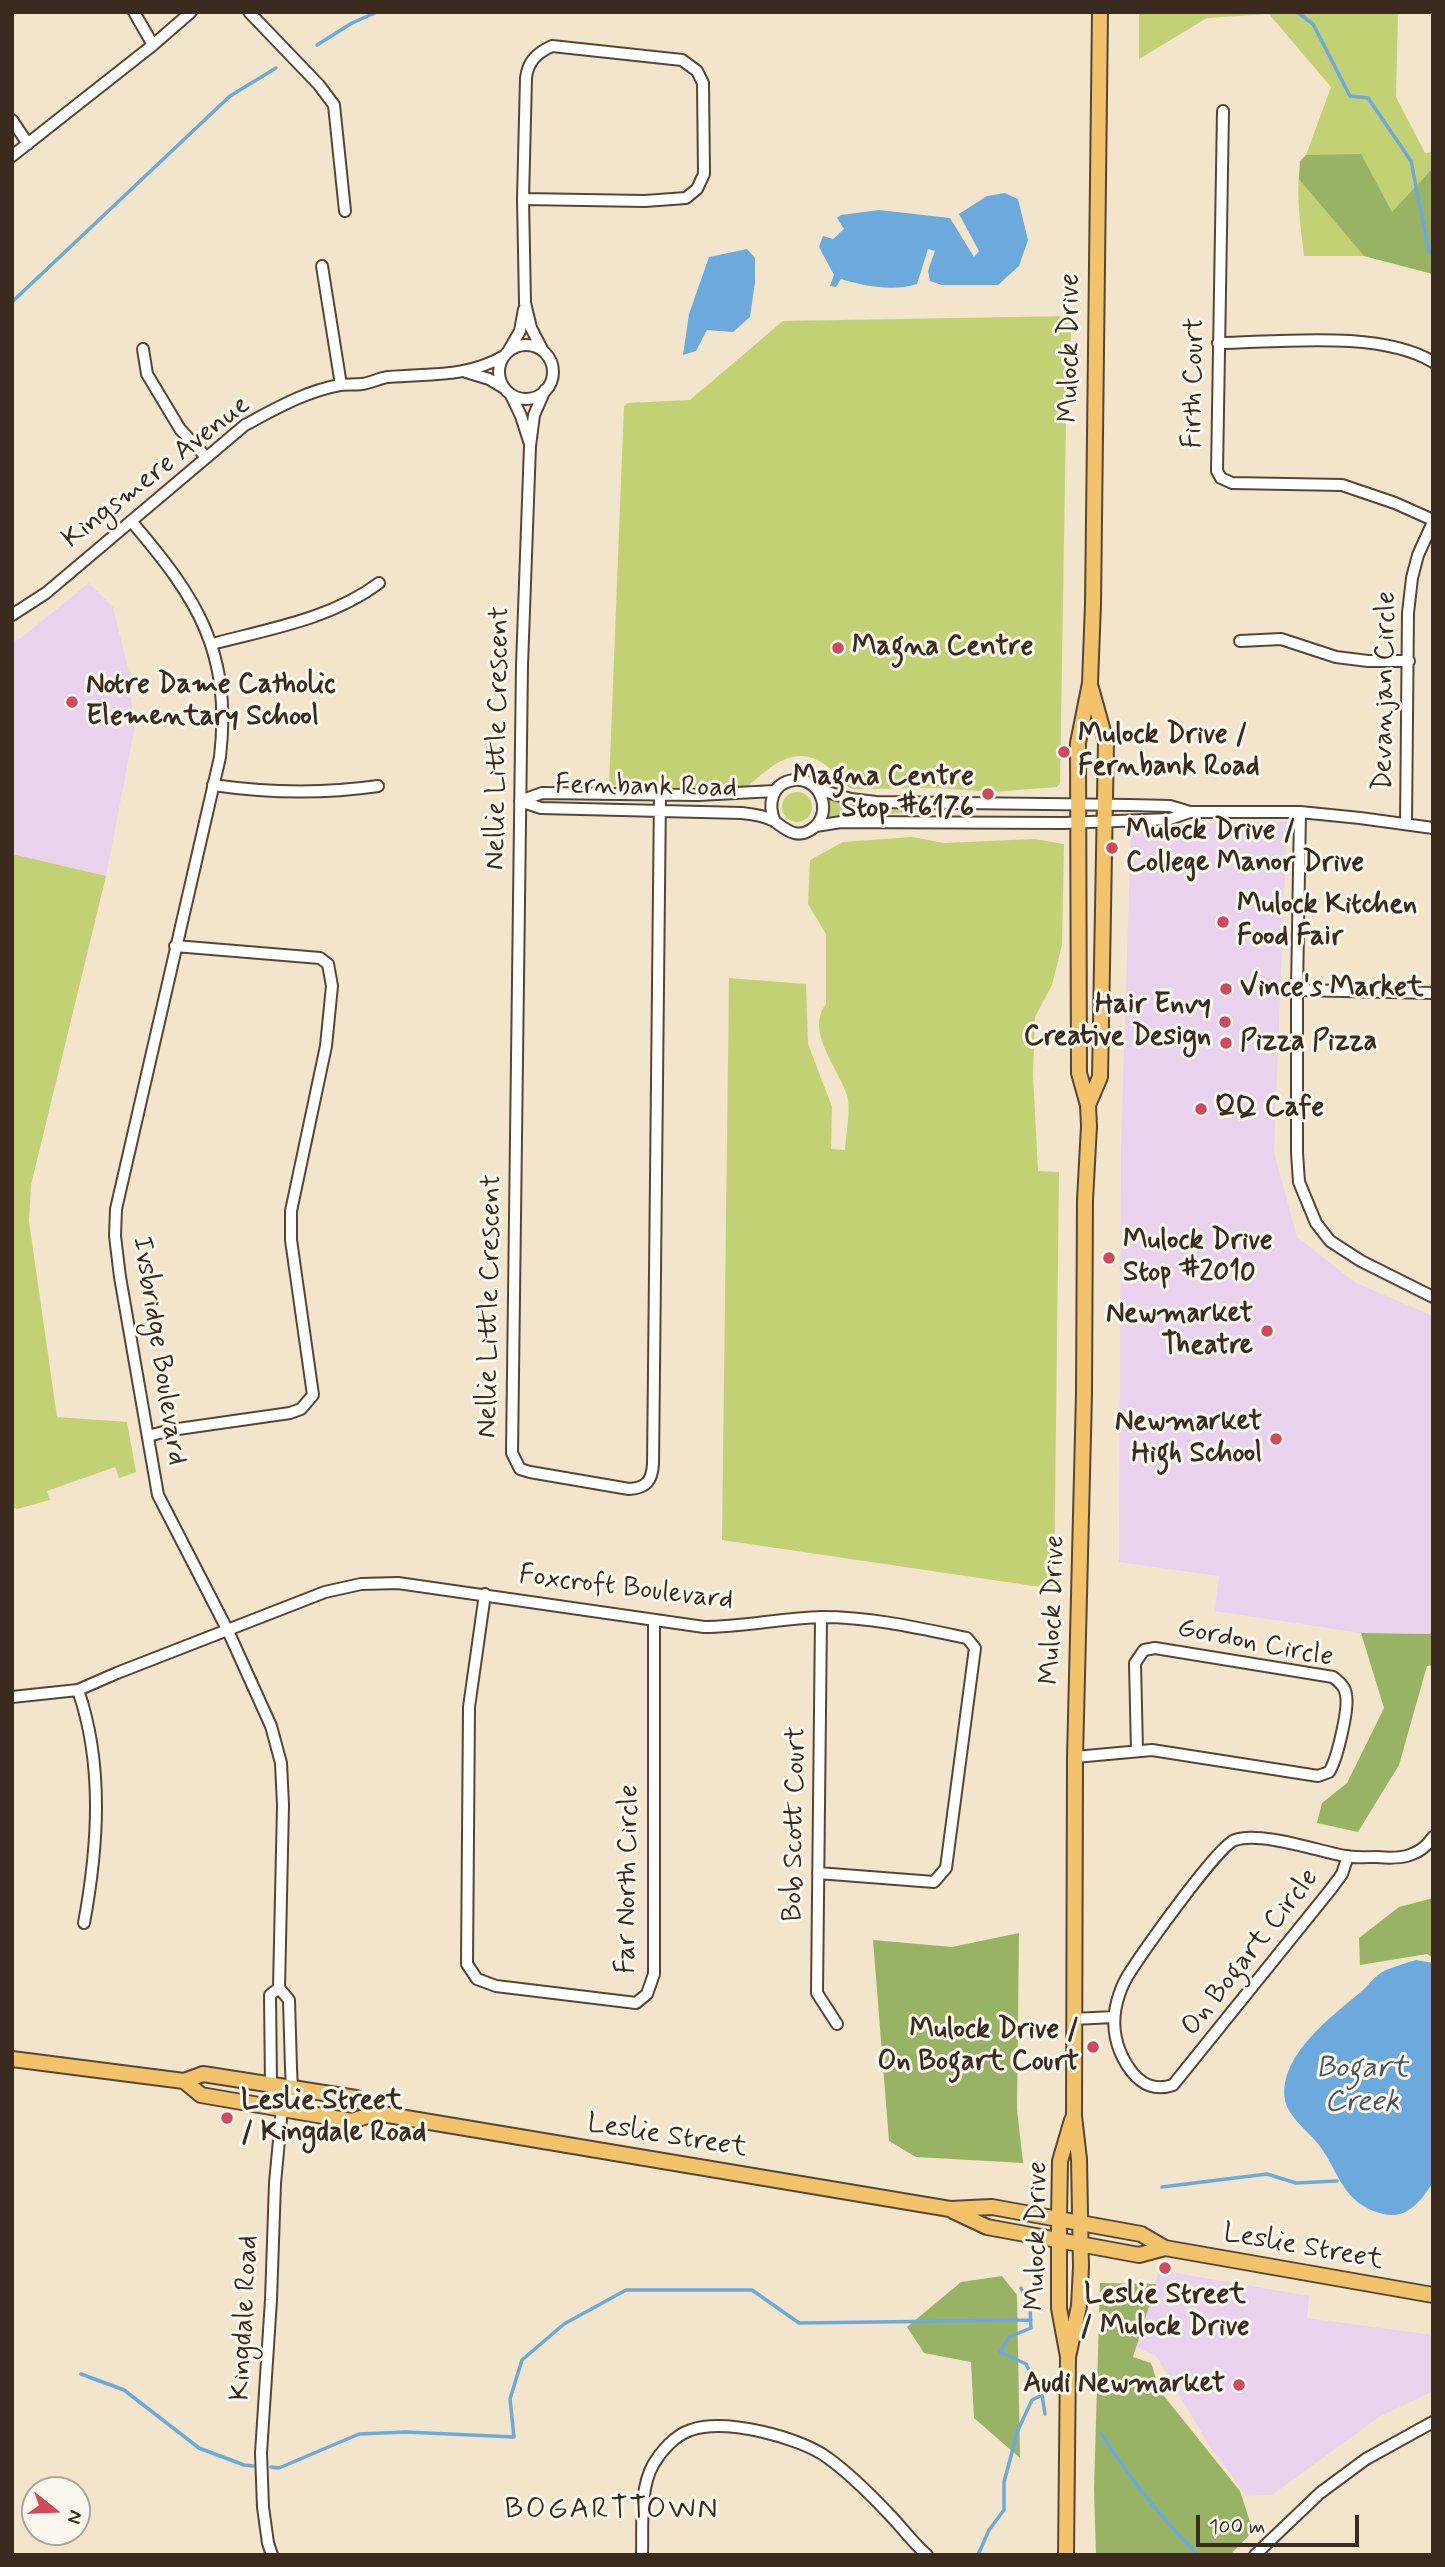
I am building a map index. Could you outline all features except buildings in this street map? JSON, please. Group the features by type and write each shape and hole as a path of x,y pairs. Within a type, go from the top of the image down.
{"main road":[{"name":"Mulock Drive","path":"1068,2357 1079,2306 1080,2244 1079,2159 1074,2116 1074,1757 1088,1105 1079,1073 1078,743 1090,683 1100,12"},
{"name":"Mulock Drive","path":"1088,1105 1100,1077 1106,742 1090,683"},
{"name":"Leslie Street","path":"12,2059 184,2081 203,2074 356,2098 376,2113 950,2209 992,2207 1141,2234 1165,2248 1433,2295"},
{"name":"Leslie Street","path":"184,2081 201,2095 352,2121 376,2113"},
{"name":"Mulock Drive","path":"1066,2555 1068,2357 1059,2308 1060,2161 1074,2116"},
{"name":"Leslie Street","path":"950,2209 987,2227 1139,2255 1165,2248"}],"street":[{"path":"134,12 153,46"},
{"path":"12,156 153,46 191,12"},
{"path":"249,12 334,105 345,211"},
{"path":"523,199 645,201 686,198 701,183 704,166 703,83 697,71 682,60 552,46 529,62 523,199 525,303 520,331 506,354 499,373 508,391 521,398 531,398 545,390 551,382 553,372 549,359 531,328 525,303"},
{"name":"Firth Court","path":"1223,111 1217,471 1221,478 1232,483 1342,485 1395,503 1433,521"},
{"path":"12,120 28,144"},
{"path":"322,266 341,385"},
{"path":"1218,343 1368,341 1397,348 1433,362"},
{"path":"506,354 527,345 543,351"},
{"path":"143,349 147,374 180,429 206,457"},
{"name":"Kingsmere Avenue","path":"12,615 46,593 245,425 295,400 341,385 364,384 385,377 466,372 485,367 506,354"},
{"name":"Kingsmere Avenue","path":"466,372 489,379 508,391"},
{"name":"Nellie Little Crescent","path":"545,390 534,415 530,446 520,801 512,1453 520,1469 629,1489 644,1487 649,1482 653,1464 660,794"},
{"name":"Nellie Little Crescent","path":"508,391 521,416 530,446"},
{"name":"Devanjan Circle","path":"1406,823 1408,613 1418,555 1433,521"},
{"name":"Ivsbridge Boulevard","path":"131,522 185,588 212,644 220,686 223,727 213,785 116,1209 115,1236 158,1495 228,1630 271,1726 281,1763 283,1805 279,1988 289,2000 292,2089 282,2108"},
{"path":"212,644 344,606 379,583"},
{"path":"1240,641 1281,639 1336,657 1368,661 1409,661"},
{"path":"817,789 823,803 821,819 816,825 806,832 793,833 780,828 770,806 775,791 793,780 807,782 817,789 851,799 876,802 1170,806 1189,812 1300,813 1433,828"},
{"path":"213,785 247,790 329,791 378,786"},
{"name":"Fernbank Road","path":"520,801 542,793 743,794 775,791"},
{"name":"Fernbank Road","path":"520,801 541,808 742,813 775,822"},
{"path":"816,825 841,822 1079,822 1170,819 1189,812"},
{"path":"1300,813 1297,990 1299,1182 1315,1223 1330,1241 1361,1261 1433,1297"},
{"path":"148,1436 170,1430 290,1413 302,1409 313,1395 291,1240 291,1211 326,1046 331,972 328,964 320,958 175,946"},
{"path":"1297,990 1433,993"},
{"name":"Foxcroft Boulevard","path":"12,1697 78,1690 326,1592 361,1584 398,1583 704,1627 821,1617 875,1620 967,1638 975,1648 946,1868 934,1882 818,1873"},
{"name":"Far North Circle","path":"485,1594 469,1707 467,1964 477,1979 496,1986 636,2003 647,1994 654,1974 654,1620"},
{"name":"Bob Scott Court","path":"821,1617 817,1993 837,2024"},
{"name":"Gordon Circle","path":"1074,1757 1152,1750 1318,1776 1329,1772 1336,1761 1347,1695 1342,1684 1333,1677 1155,1648 1144,1650 1135,1662 1137,1751"},
{"path":"78,1690 94,1756 96,1808 93,1875 84,1923"},
{"path":"1348,1856 1396,1860 1420,1850 1433,1837"},
{"name":"On Bogart Circle","path":"1234,1840 1272,1840 1348,1856 1342,1874 1331,1889 1173,2085 1153,2088 1143,2084 1126,2065 1119,2049 1114,2017 1126,1979 1166,1921 1221,1851 1234,1840"},
{"name":"Ivsbridge Boulevard","path":"271,2085 270,1996 279,1988"},
{"path":"1073,2019 1114,2017"},
{"path":"271,2085 282,2108"},
{"name":"Kingdale Road","path":"272,2555 263,2507 261,2453 275,2183 282,2108"},
{"path":"1255,2555 1320,2493 1366,2459 1433,2422"},
{"path":"642,2555 646,2488 651,2468 665,2447 690,2430 720,2426 771,2434 825,2456 855,2480 890,2514 912,2543 927,2555"}],"shaded area":[{"name":"Notre Dame Catholic Elementary School","path":"89,583 113,607 129,673 134,731 106,876 12,854 12,642 21,638"},
{"name":"Newmarket High School","path":"1287,821 1274,1152 1297,1237 1356,1283 1433,1316 1433,1628 1430,1634 1361,1633 1215,1611 1219,1576 1119,1562 1121,1147 1131,825"},
{"path":"1159,2270 1309,2296 1307,2318 1433,2335 1433,2391 1379,2417 1272,2495 1246,2496 1209,2445 1156,2356 1136,2347"}],"green space":[{"path":"1139,12 1398,12 1396,97 1425,153 1433,152 1433,274 1364,256 1304,256 1299,174 1331,87 1269,14 1207,18 1139,59"},
{"path":"1361,154 1392,212 1433,168 1433,274 1364,256 1299,179 1300,161 1306,155"},
{"name":"Magna Centre","path":"1072,316 1067,359 1060,783 1057,787 992,792 939,788 852,789 827,766 804,756 783,760 745,789 609,785 624,406 628,403 690,400 783,321"},
{"path":"797,792 808,796 812,807 808,818 797,822 786,818 782,807 786,796"},
{"path":"831,797 861,806 945,807 945,810 829,818"},
{"path":"912,837 944,843 1034,839 1064,844 1062,945 1052,985 1035,1017 1033,1075 1038,1171 1059,1172 1054,1589 722,1540 729,978 806,984 808,1044 832,1107 831,1149 845,1150 847,1095 825,1050 819,1026 826,1004 826,934 808,904 810,860 843,842"},
{"path":"12,854 106,876 31,1185 29,1221 57,1417 127,1422 136,1472 119,1478 115,1467 47,1491 50,1500 17,1509 12,1507"},
{"path":"1433,1628 1433,1665 1427,1666 1399,1765 1358,1832 1317,1823 1322,1803 1347,1783 1384,1708 1361,1633 1430,1634"},
{"path":"1433,1898 1433,1958 1427,1954 1360,1965 1359,1938 1399,1907"},
{"path":"1019,1933 1017,2109 1023,2163 916,2157 889,2141 873,1940 952,1947"},
{"path":"1002,2276 1017,2295 1020,2458 974,2418 971,2362 924,2353 907,2327 961,2282"},
{"path":"1100,2283 1156,2284 1133,2357 1151,2363 1160,2391 1240,2491 1253,2531 1230,2555 1096,2555 1094,2489"}],"water":[{"path":"1005,193 1018,199 1028,240 1019,266 998,285 942,285 930,281 928,271 935,251 928,249 917,284 888,288 841,279 836,287 830,286 834,275 819,247 823,236 833,239 844,229 837,218 841,215 879,210 950,218 974,257 979,251 959,214 987,196"},
{"path":"747,249 755,258 750,317 733,332 707,330 696,351 683,355 689,314 709,257"},
{"name":"Bogart Creek","path":"1416,1960 1433,1963 1433,2182 1413,2207 1399,2214 1383,2214 1368,2208 1348,2192 1322,2149 1289,2110 1285,2100 1285,2084 1298,2053 1323,2025 1379,1974"}],"waterway":[{"path":"317,45 352,23 377,12"},
{"path":"1297,12 1313,24 1350,96 1368,98 1411,161 1429,252 1433,255"},
{"path":"12,302 230,96 276,68"},
{"name":"Bogart Creek","path":"1162,2187 1267,2174 1296,2183 1337,2181"},
{"name":"Bogart Creek","path":"1021,2288 1030,2307 1031,2328 1009,2337 1000,2352 1026,2364 1042,2395 1045,2414"},
{"path":"271,2467 279,2468 359,2434 406,2432 514,2437 510,2399 522,2360 564,2324 626,2290 752,2290 799,2323 1031,2320"},
{"path":"81,2374 124,2390 199,2448 253,2466"},
{"path":"978,2555 989,2530 1004,2510 1004,2482 1018,2430 1032,2400 1042,2395"},
{"name":"Bogart Creek","path":"1101,2433 1146,2497 1198,2555"}],"place":[{"name":"Magna Centre","path":"838,648"},
{"name":"Notre Dame Catholic Elementary School","path":"72,702"},
{"name":"Mulock Drive / Fernbank Road","path":"1064,752"},
{"name":"Magna Centre Stop #6176","path":"988,794"},
{"name":"Mulock Drive / College Manor Drive","path":"1112,848"},
{"name":"Mulock Kitchen Food Fair","path":"1223,922"},
{"name":"Vince's Market","path":"1226,989"},
{"name":"Hair Envy Creative Design","path":"1225,1022"},
{"name":"Pizza Pizza","path":"1226,1043"},
{"name":"QQ Cafe","path":"1201,1109"},
{"name":"Mulock Drive Stop #2010","path":"1109,1258"},
{"name":"Newmarket Theatre","path":"1267,1331"},
{"name":"Newmarket High School","path":"1276,1439"},
{"name":"Mulock Drive / On Bogart Court","path":"1093,2047"},
{"name":"Leslie Street / Kingdale Road","path":"227,2118"},
{"name":"Leslie Street / Mulock Drive","path":"1165,2268"},
{"name":"Audi Newmarket","path":"1239,2385"}],"district":[{"name":"BOGARTTOWN","path":"612,2511"}]}
